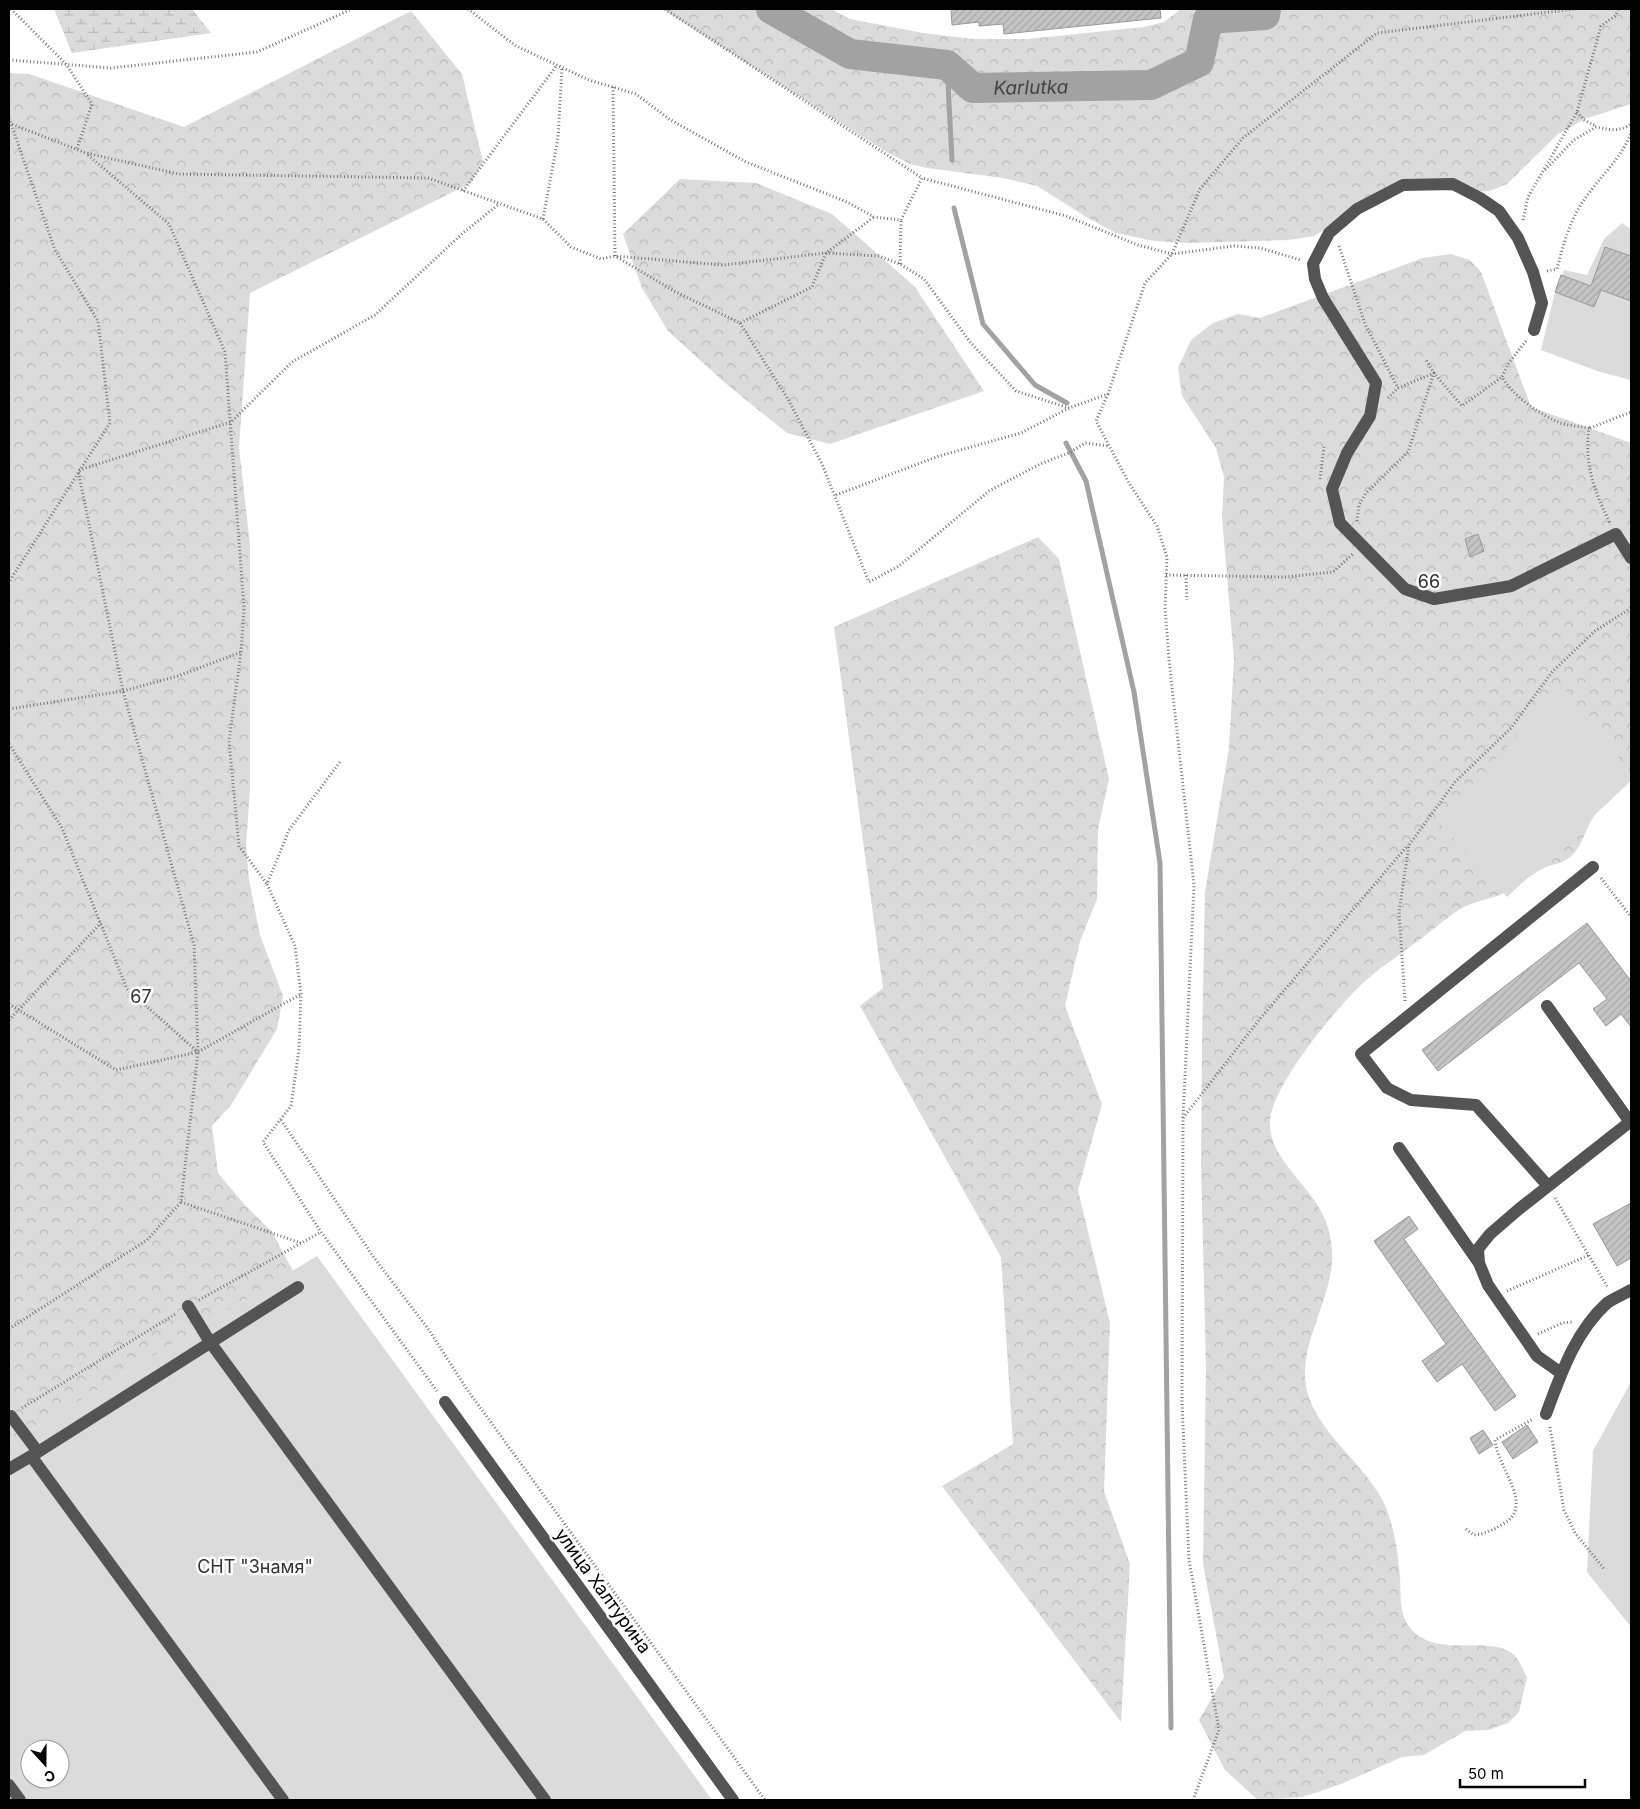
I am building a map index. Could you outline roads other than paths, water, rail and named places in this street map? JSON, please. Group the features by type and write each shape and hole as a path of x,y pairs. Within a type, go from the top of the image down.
{"street":[{"path":"1534,330 1542,303 1534,275 1518,238 1499,211 1480,198 1453,184 1403,185 1357,209 1329,233 1313,264 1315,279 1323,298 1376,382 1370,416 1347,453 1332,489 1340,523 1405,589 1434,599 1511,586 1616,534 1631,558"},
{"path":"1548,1186 1476,1105 1411,1100 1387,1088 1361,1054 1593,867"},
{"path":"1479,1263 1478,1249 1490,1234 1548,1186 1631,1122 1546,1006"},
{"path":"1399,1148 1479,1263 1488,1285 1537,1356 1561,1373"},
{"path":"9,1469 298,1287"},
{"path":"1546,1414 1561,1373 1584,1330 1609,1302 1631,1290"},
{"path":"188,1306 210,1342 545,1800"},
{"name":"улица Халтурина","path":"445,1402 733,1800"},
{"path":"11,1416 34,1454 283,1800"},
{"path":"9,1785 20,1800"}],"waterway":[{"name":"Karlutka","path":"771,9 850,54 947,65 973,88 1151,85 1199,62 1208,19 1265,15 1266,9"},
{"path":"947,65 952,160"},
{"path":"954,208 983,324 1035,385 1067,403"},
{"path":"1066,443 1086,481 1134,692 1160,863 1171,1728"}],"park label":[{"name":"66","path":"1429,582"},
{"name":"67","path":"141,997"},
{"name":"СНТ \"Знамя\"","path":"255,1567"}]}
